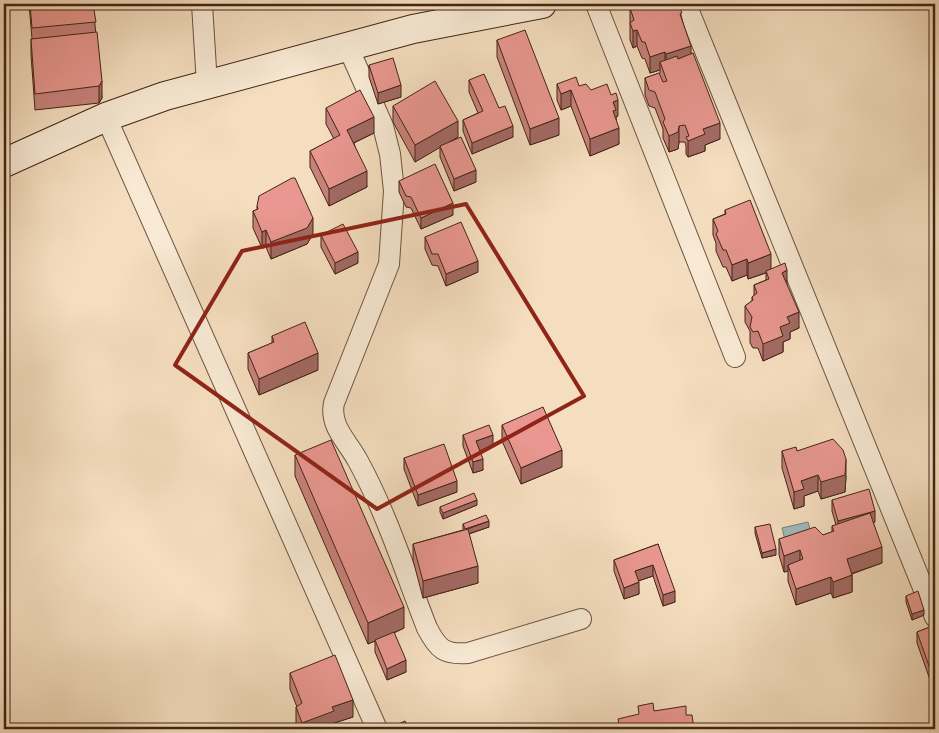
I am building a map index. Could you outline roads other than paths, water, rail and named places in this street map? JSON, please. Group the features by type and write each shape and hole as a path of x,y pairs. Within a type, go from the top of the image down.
{"street":[{"path":"202,4 207,85"},
{"path":"4,163 106,117 165,96 413,29 542,4"},
{"path":"596,4 735,357"},
{"path":"686,4 935,617"},
{"path":"348,47 383,126 390,154 394,191 388,264 334,403 332,413 336,426 353,451 372,486 427,628 435,643 444,651 455,654 468,653 580,619"},
{"path":"106,117 377,729"}],"water":[{"path":"808,522 812,537 786,544 782,528"}]}
